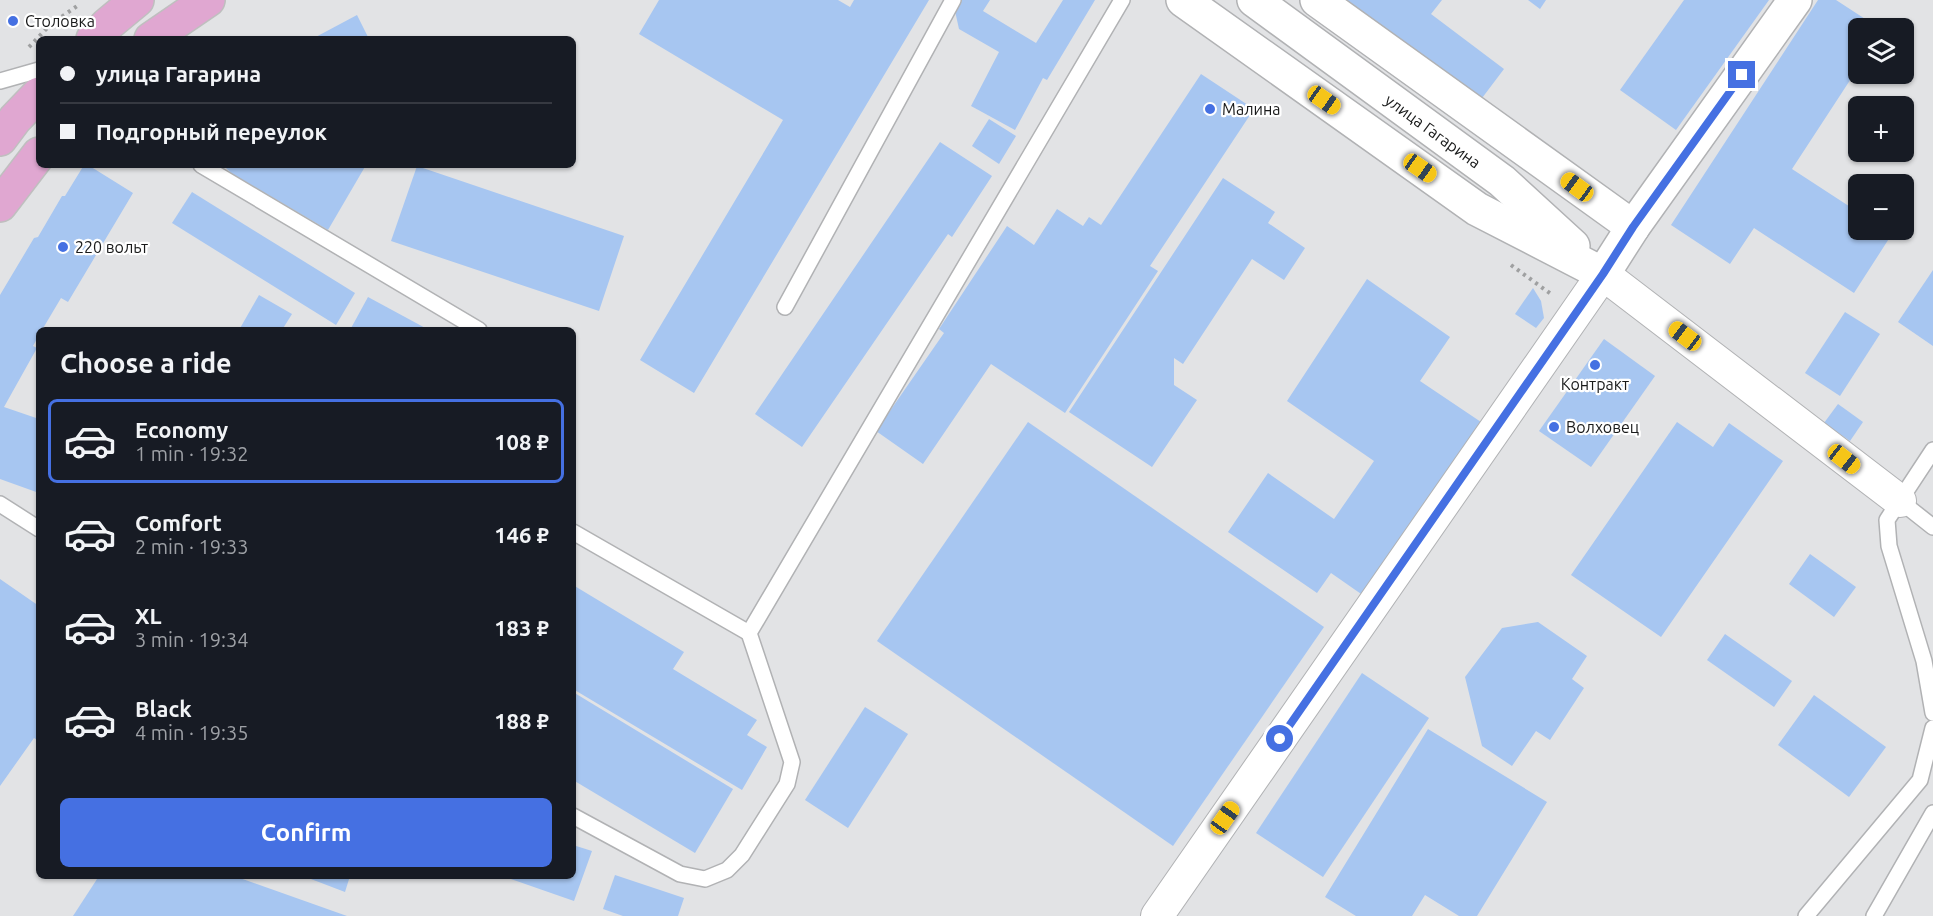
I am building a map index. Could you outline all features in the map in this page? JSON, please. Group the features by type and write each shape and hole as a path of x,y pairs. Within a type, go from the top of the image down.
{"main road":[{"path":"96,36 138,0"},
{"path":"156,36 208,0"},
{"path":"0,139 36,97"},
{"path":"0,206 36,158"}],"street":[{"path":"1183,0 1477,209 1603,274"},
{"name":"улица Гагарина","path":"1254,0 1502,181 1603,274 1900,501"},
{"path":"1317,0 1633,227"},
{"path":"1157,916 1603,274 1633,227 1795,0"}],"lane":[{"path":"784,307 953,0"},
{"path":"749,633 1122,0"},
{"path":"0,81 36,71"},
{"path":"206,168 474,327"},
{"path":"1933,450 1887,520 1888,546 1924,661 1933,713"},
{"path":"1900,501 1933,527"},
{"path":"0,504 36,527"},
{"path":"576,534 749,633 792,762 787,784 742,855 727,870 705,879 680,874 576,818"},
{"path":"1806,916 1920,780 1933,728"},
{"path":"1874,916 1933,813"}],"path":[{"path":"39,36 51,24 85,0"},
{"path":"22,54 36,40"}],"building":[{"path":"659,0 838,0 850,7 854,0 929,0 694,393 640,360 783,120 639,34"},
{"path":"962,0 990,0 983,11 1036,43 1063,0 1095,0 1047,80 1043,78 1015,130 971,106 999,52 959,29 955,11"},
{"path":"1337,0 1442,0 1431,14 1504,69 1476,106"},
{"path":"1528,0 1546,0 1540,9"},
{"path":"1684,0 1769,0 1676,130 1620,90"},
{"path":"1818,0 1836,0 1864,18 1848,18 1848,83 1792,169 1848,205 1848,240 1888,240 1854,293 1754,228 1730,264 1671,225"},
{"path":"357,15 368,36 318,36"},
{"path":"1201,74 1254,109 1150,266 1158,271 1065,413 991,364 923,464 876,431 944,333 939,329 1007,226 1034,245 1057,209 1083,226 1089,217 1101,225"},
{"path":"989,119 1016,136 999,164 972,146"},
{"path":"940,142 992,176 952,237 948,234 802,447 755,414"},
{"path":"82,168 93,168 133,193 68,302 61,298 44,327 36,327 36,340 33,346 36,350 4,407 36,418 36,492 0,479 0,295 34,238 38,237 62,196 65,196"},
{"path":"226,168 364,168 328,230"},
{"path":"416,168 423,168 624,236 599,311 391,241"},
{"path":"1223,178 1275,212 1268,223 1305,248 1284,280 1252,259 1183,364 1174,358 1174,385 1197,400 1152,467 1069,412"},
{"path":"192,192 355,293 336,325 172,223"},
{"path":"1933,270 1933,346 1898,322"},
{"path":"1367,279 1450,337 1420,381 1481,422 1364,596 1331,573 1317,593 1228,532 1268,473 1334,519 1374,461 1287,401"},
{"path":"1533,288 1541,301 1544,318 1536,328 1515,314"},
{"path":"259,295 292,314 284,327 241,327"},
{"path":"368,297 423,327 352,327"},
{"path":"1845,312 1880,334 1840,396 1805,373"},
{"path":"1604,339 1655,376 1591,467 1539,431"},
{"path":"1838,404 1863,422 1850,441 1824,423"},
{"path":"1028,422 1324,627 1173,846 877,641"},
{"path":"1677,422 1713,447 1729,423 1783,461 1661,637 1571,575"},
{"path":"1810,554 1856,587 1834,617 1789,584"},
{"path":"0,579 36,604 36,739 34,738 0,786"},
{"path":"576,587 684,652 673,669 757,720 747,735 767,747 742,790 576,691"},
{"path":"1538,622 1587,656 1572,679 1584,688 1550,740 1536,731 1512,766 1482,746 1465,677 1502,628"},
{"path":"1725,634 1792,681 1774,707 1707,660"},
{"path":"1362,673 1429,718 1323,877 1256,833"},
{"path":"576,694 733,789 695,853 576,782"},
{"path":"1814,695 1886,747 1849,797 1778,745"},
{"path":"865,707 908,734 848,828 805,800"},
{"path":"1428,729 1547,802 1477,916 1459,916 1425,895 1412,916 1356,916 1325,897"},
{"path":"576,846 592,851 574,901 511,879 576,879"},
{"path":"615,875 684,898 678,916 623,916 603,909"},
{"path":"97,879 242,879 347,916 73,916"},
{"path":"311,879 349,879 345,892"}],"place":[{"name":"Столовка","path":"13,21"},
{"name":"Малина","path":"1210,109"},
{"name":"220 вольт","path":"63,247"},
{"name":"Контракт","path":"1595,365"},
{"name":"Волховец","path":"1554,427"}],"route":[{"path":"1280,739 1603,274 1633,227 1742,75"}]}
